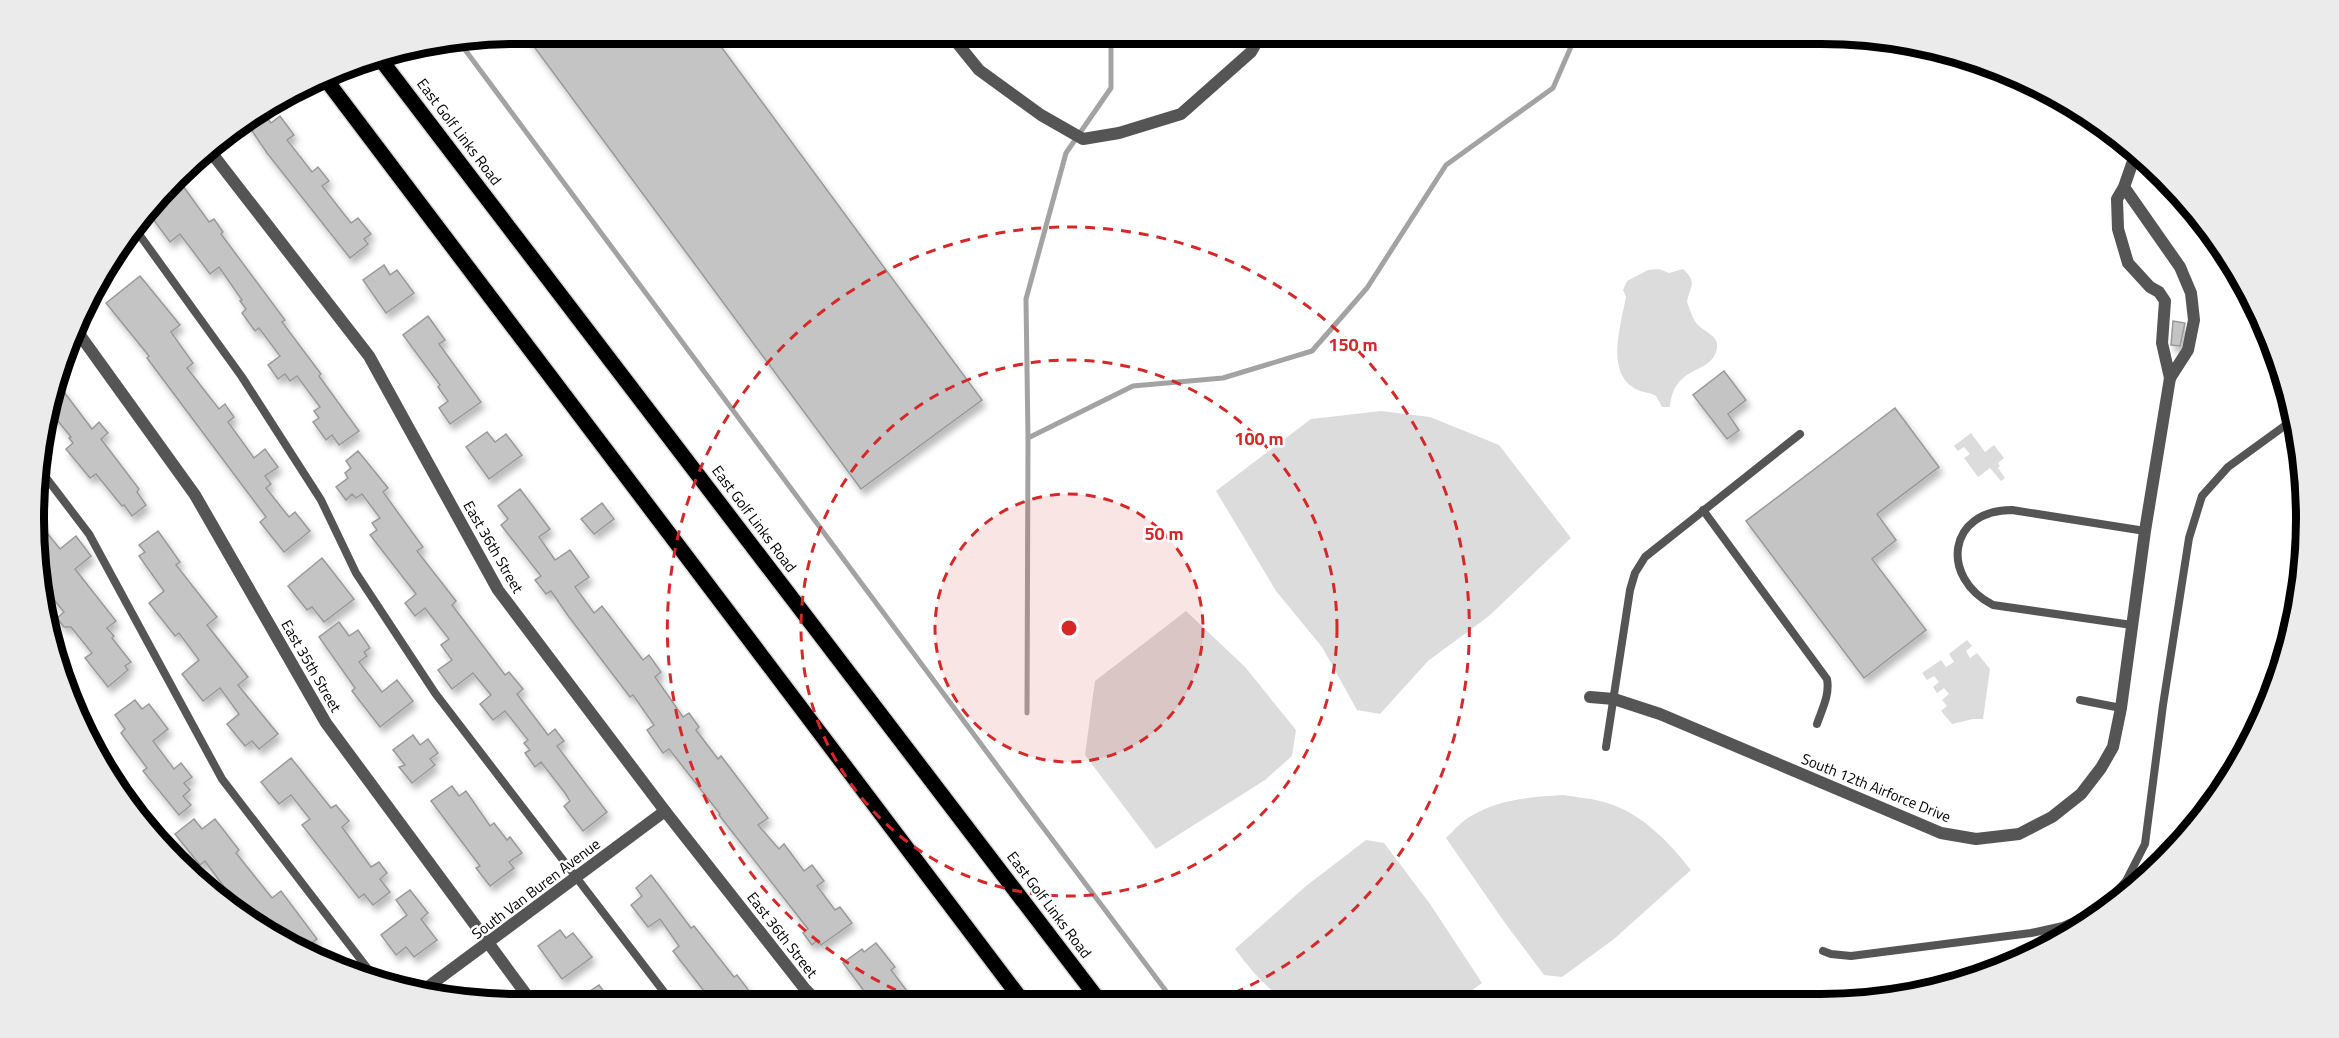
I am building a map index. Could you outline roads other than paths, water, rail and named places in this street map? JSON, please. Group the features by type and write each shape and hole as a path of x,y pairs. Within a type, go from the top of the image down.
{"main road":[{"name":"East Golf Links Road","path":"384,64 1094,994"},
{"path":"330,83 1016,994"}],"street":[{"path":"958,44 980,70 1041,115 1083,140 1119,133 1181,114 1251,52 1256,44"},
{"name":"East 36th Street","path":"213,155 369,357 498,590 665,811 810,994"},
{"name":"South 12th Airforce Drive","path":"1590,697 1614,699 1660,714 1941,833 1976,838 2019,834 2052,818 2081,794 2101,768 2113,747 2121,708 2145,531 2170,378 2162,343 2165,301 2159,292 2150,287 2128,262 2122,249 2118,229 2117,199 2134,162"},
{"name":"South 12th Airforce Drive","path":"2124,187 2180,267 2191,293 2194,320 2188,350 2170,378"},
{"name":"East 35th Street","path":"80,336 195,495 326,723 526,994"},
{"name":"South Van Buren Avenue","path":"430,986 665,811"}],"lane":[{"path":"139,234 242,376 321,500 356,573 435,693 666,994"},
{"path":"2122,886 2145,844 2163,705 2189,538 2202,496 2228,467 2286,425"},
{"path":"1606,747 1630,590 1635,573 1645,557 1800,434"},
{"path":"46,478 89,534 222,779 369,970"},
{"path":"1703,510 1827,679 1829,688 1827,698 1816,724"},
{"path":"2132,625 1993,605 1978,597 1967,586 1960,574 1958,548 1963,533 1973,522 1984,514 1996,510 2012,510 2145,531"},
{"path":"2080,700 2121,708"},
{"path":"1823,951 1851,956 2031,933 2071,922"}],"waterway":[{"path":"1028,438 1026,299 1066,153 1111,88 1111,44"},
{"path":"1027,713 1028,438 1133,386 1223,378 1312,351 1367,288 1446,165 1553,88 1572,44"},
{"path":"463,47 1168,994"}]}
